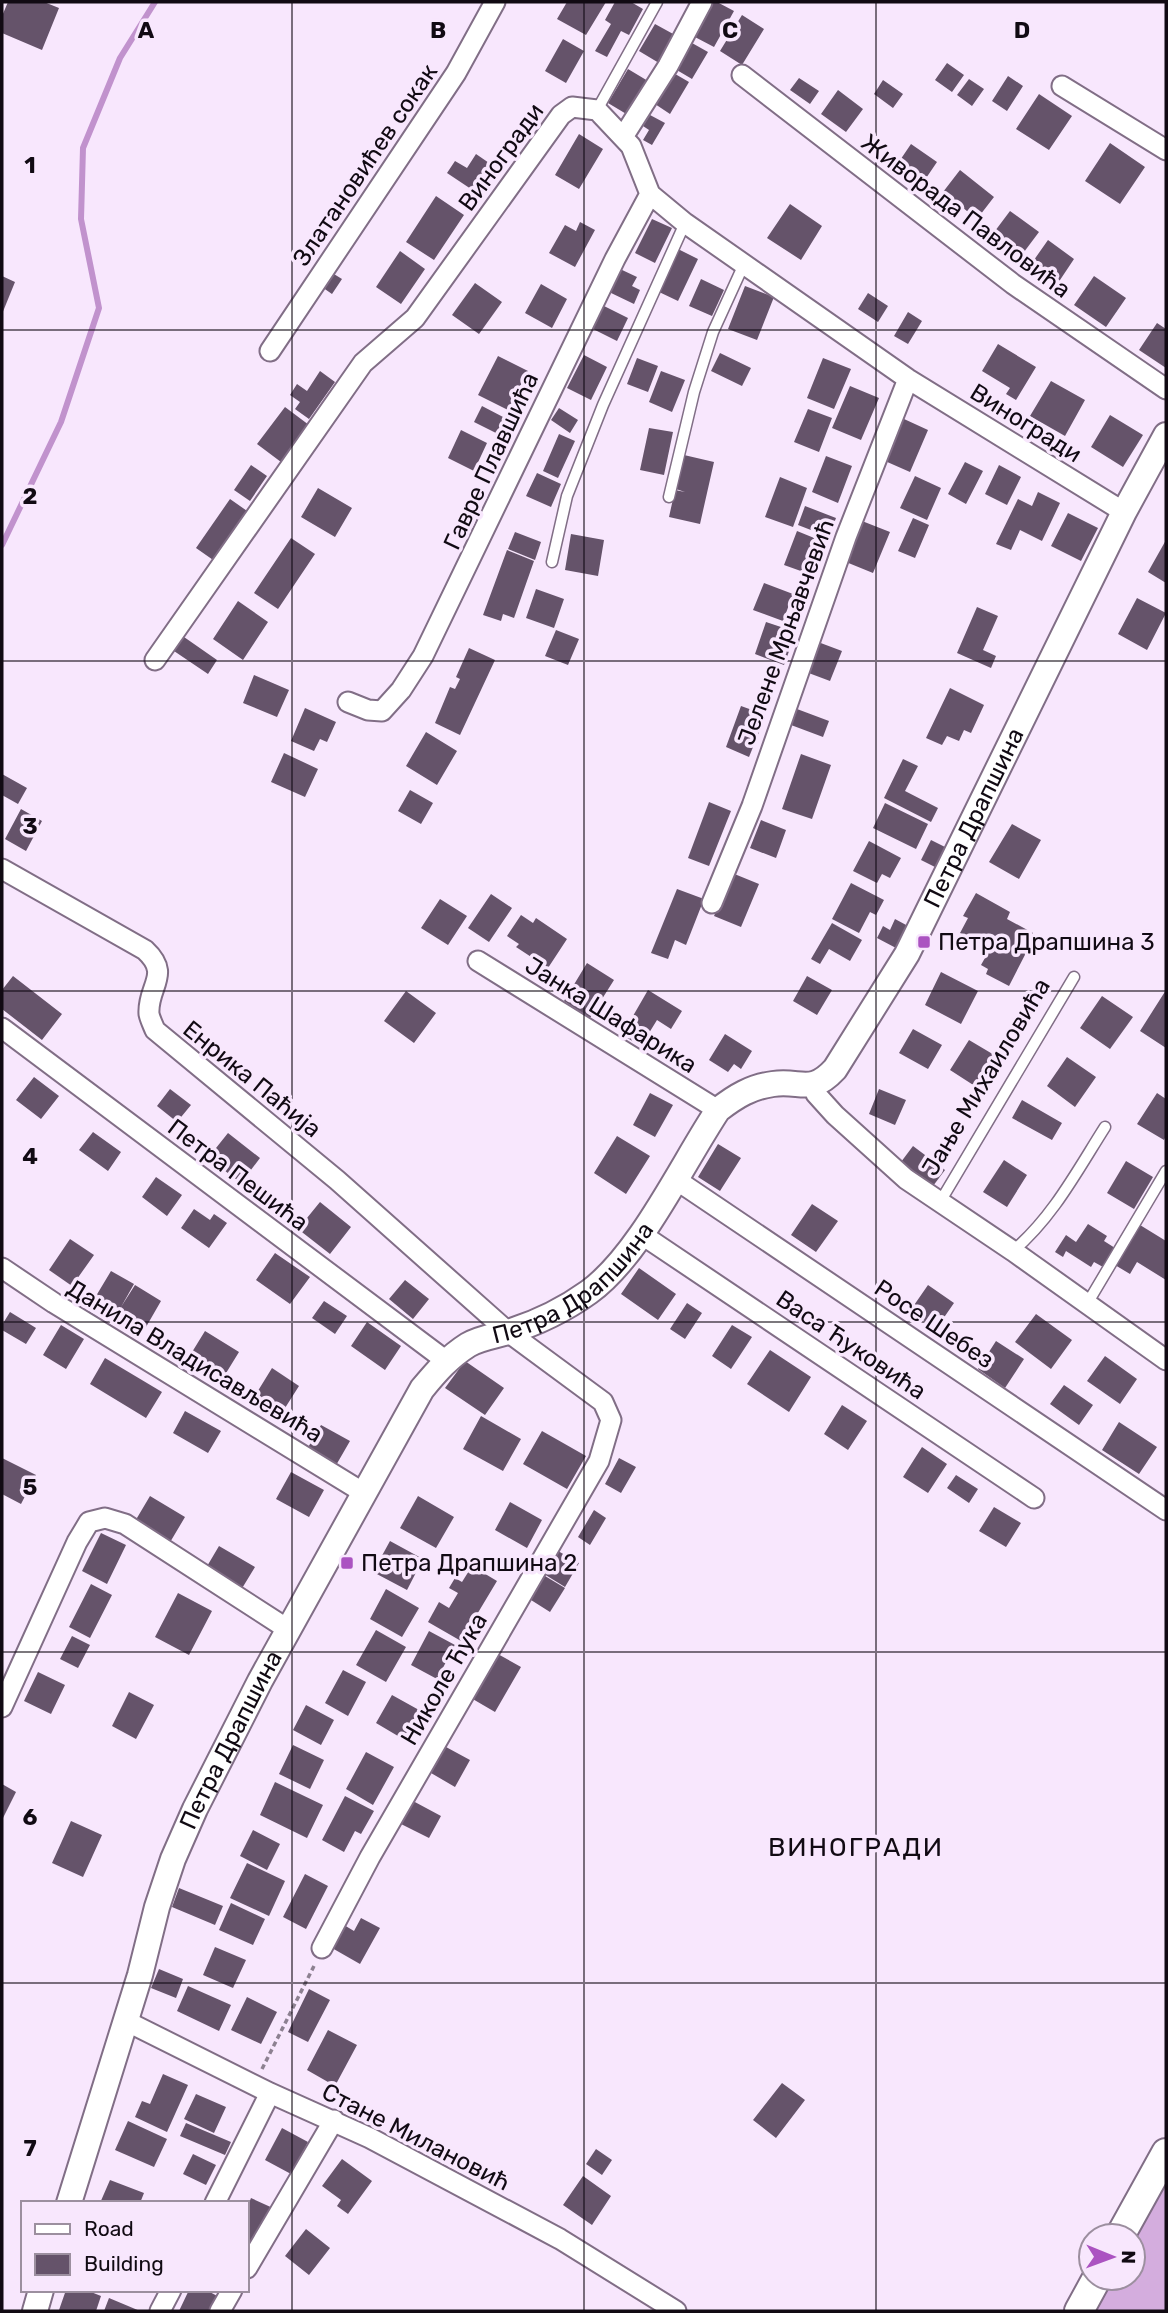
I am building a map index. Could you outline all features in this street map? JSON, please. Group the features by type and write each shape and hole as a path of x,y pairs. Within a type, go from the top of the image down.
{"main road":[{"path":"1129,2222 1166,2153"},
{"path":"1079,2311 1089,2292"}],"street":[{"name":"Златановићев сокак","path":"270,351 456,73 495,2"},
{"path":"623,137 668,66 702,2"},
{"name":"Живорада Павловића","path":"742,75 1013,284 1166,389"},
{"path":"1062,86 1166,150"},
{"name":"Виногради","path":"155,660 363,363 415,318 561,114 572,107 597,110"},
{"path":"597,110 623,137 637,158 650,194"},
{"name":"Виногради","path":"650,194 685,223 908,379 1124,512"},
{"name":"Гавре Плавшића","path":"348,702 368,710 382,711 401,690 423,656 615,259 650,194"},
{"name":"Јелене Мрњавчевић","path":"712,903 752,806 846,537 908,379"},
{"name":"Петра Драпшина","path":"70,2201 126,2021 157,1907 178,1847 260,1681 422,1389 446,1360 470,1343 508,1332 559,1311 610,1274 641,1234 718,1110 748,1089 776,1083 813,1085 825,1080 835,1069 907,954 1124,512 1164,443"},
{"name":"Енрика Паћија","path":"2,869 145,950 156,961 158,976 149,1015 155,1030 337,1180 508,1332"},
{"name":"Јанка Шафарика","path":"478,961 718,1110"},
{"name":"Петра Пешића","path":"2,1028 446,1360"},
{"name":"Јање Михаиловића","path":"813,1085 816,1094 828,1108 906,1179 1166,1360"},
{"name":"Росе Шебез","path":"675,1179 1166,1510"},
{"name":"Васа Ћуковића","path":"641,1234 1034,1498"},
{"name":"Данила Владисављевића","path":"2,1268 54,1303 365,1493"},
{"name":"Николе Ћука","path":"322,1948 370,1857 599,1461 606,1441 611,1420 603,1402 508,1332"},
{"path":"2,1707 77,1542 89,1522 105,1518 125,1524 289,1630"},
{"name":"Стане Милановић","path":"126,2021 262,2089 334,2120 560,2239 676,2311"},
{"path":"216,2201 262,2089"},
{"path":"248,2267 334,2120"},
{"path":"35,2311 40,2292"},
{"path":"160,2311 170,2292"},
{"path":"220,2311 231,2292"}],"lane":[{"path":"597,110 657,2"},
{"path":"552,562 567,496 603,405 685,223"},
{"path":"669,496 709,344 744,264"},
{"name":"Јање Михаиловића","path":"940,1202 1073,977"},
{"path":"1013,1251 1032,1235 1057,1204 1105,1127"},
{"path":"1087,1304 1166,1171"}],"path":[{"path":"262,2089 322,1948"}],"shaded area":[{"path":"1166,2153 1166,2311 1079,2311 1089,2292 1147,2292 1147,2222 1139,2222"}],"building":[{"path":"8,2 44,2 59,8 42,50 2,33 2,16"},
{"path":"567,2 606,2 586,35 557,19"},
{"path":"615,2 631,2 643,9 629,35 621,31 607,57 595,51 611,24 605,20"},
{"path":"713,2 734,11 714,47 693,36"},
{"path":"742,15 764,29 742,65 720,51"},
{"path":"655,24 675,35 659,63 639,51"},
{"path":"563,39 584,51 566,83 545,71"},
{"path":"692,43 708,52 692,79 670,66 678,52 684,56"},
{"path":"947,63 964,75 952,92 935,80"},
{"path":"628,69 648,81 628,115 608,103"},
{"path":"670,71 689,82 670,114 652,102"},
{"path":"1008,76 1023,86 1007,111 992,101"},
{"path":"799,78 819,91 810,104 790,90"},
{"path":"969,79 984,89 972,106 957,95"},
{"path":"883,80 903,94 893,108 874,94"},
{"path":"838,90 863,109 846,132 821,114"},
{"path":"1039,94 1072,116 1049,150 1016,129"},
{"path":"650,115 665,123 652,145 643,140 649,130 643,126"},
{"path":"579,134 603,149 579,189 555,175"},
{"path":"1110,143 1145,167 1120,204 1085,181"},
{"path":"911,144 937,162 918,190 892,172"},
{"path":"476,154 492,165 474,191 447,173 455,161 467,168"},
{"path":"960,170 994,197 977,219 943,192"},
{"path":"436,196 464,215 434,260 406,242"},
{"path":"790,204 822,226 801,260 767,238"},
{"path":"1010,211 1039,232 1021,256 992,235"},
{"path":"652,219 672,228 655,263 635,253"},
{"path":"580,222 595,230 575,267 549,253 565,225 576,231"},
{"path":"1048,240 1074,259 1056,286 1029,267"},
{"path":"678,249 698,259 678,301 657,291"},
{"path":"400,251 425,269 401,304 376,287"},
{"path":"620,269 637,277 632,286 640,290 634,304 609,292"},
{"path":"329,271 342,279 332,294 319,285"},
{"path":"2,276 15,282 2,314"},
{"path":"1094,276 1126,298 1106,327 1074,305"},
{"path":"701,279 724,290 712,316 689,306"},
{"path":"475,283 502,302 479,334 452,315"},
{"path":"541,284 567,299 552,328 525,313"},
{"path":"745,286 774,297 757,340 728,329"},
{"path":"868,293 888,306 878,322 858,309"},
{"path":"604,306 628,318 617,341 593,329"},
{"path":"908,312 922,321 908,344 894,336"},
{"path":"1157,323 1166,329 1166,368 1139,350"},
{"path":"998,344 1036,367 1016,400 1006,394 1010,388 982,371"},
{"path":"720,353 751,368 742,386 711,371"},
{"path":"584,355 607,367 591,400 567,388"},
{"path":"498,356 528,371 508,410 478,395"},
{"path":"637,358 658,366 648,392 627,384"},
{"path":"823,358 851,369 834,409 807,398"},
{"path":"320,371 335,382 309,419 295,409 300,402 290,395 297,384 307,391"},
{"path":"661,371 685,380 672,412 649,402"},
{"path":"1051,381 1085,400 1065,436 1030,416"},
{"path":"850,386 879,398 861,440 832,428"},
{"path":"482,406 505,418 498,434 474,422"},
{"path":"285,407 309,425 281,462 257,444"},
{"path":"559,408 578,420 570,433 551,420"},
{"path":"808,409 832,418 819,452 794,442"},
{"path":"1110,415 1143,435 1123,467 1091,447"},
{"path":"904,419 928,430 910,472 885,461"},
{"path":"649,428 673,432 664,475 640,470"},
{"path":"461,430 487,443 474,471 448,458"},
{"path":"559,434 575,441 558,478 543,471"},
{"path":"684,455 714,462 700,524 669,517 675,490 685,492 676,489"},
{"path":"826,456 852,466 838,503 812,492"},
{"path":"965,462 983,471 966,504 948,494"},
{"path":"251,465 267,476 250,501 234,490"},
{"path":"999,465 1021,477 1007,505 985,494"},
{"path":"537,473 561,484 551,507 526,496"},
{"path":"915,476 941,488 927,520 900,508"},
{"path":"780,477 807,488 793,527 765,517"},
{"path":"318,488 352,508 335,537 301,517"},
{"path":"1038,492 1060,503 1042,541 1020,530 1011,550 996,544 1018,499 1032,506"},
{"path":"230,499 250,513 216,562 196,548"},
{"path":"805,506 836,518 829,537 798,525"},
{"path":"1068,513 1098,528 1081,561 1051,546"},
{"path":"913,518 929,525 915,558 898,551"},
{"path":"862,521 890,532 873,573 846,562"},
{"path":"797,531 824,542 812,575 784,565"},
{"path":"515,532 541,542 535,560 508,549"},
{"path":"571,534 604,540 598,576 565,570"},
{"path":"291,538 315,554 278,609 254,593"},
{"path":"1166,540 1166,583 1148,572"},
{"path":"507,550 534,561 514,618 503,614 501,621 483,615"},
{"path":"764,583 793,594 783,621 753,610"},
{"path":"536,589 564,599 554,628 526,618"},
{"path":"1137,598 1166,613 1147,650 1118,634"},
{"path":"238,601 268,622 243,660 213,639"},
{"path":"977,607 998,616 983,650 996,656 991,668 957,653"},
{"path":"766,622 796,632 784,665 755,654"},
{"path":"556,630 579,639 568,665 545,656"},
{"path":"184,637 217,660 208,674 174,651"},
{"path":"818,642 842,651 830,681 806,672"},
{"path":"469,648 495,660 460,735 435,723 450,687 455,689 460,679 456,677"},
{"path":"254,675 289,690 277,717 243,703"},
{"path":"950,688 984,705 971,733 964,730 959,741 947,736 942,745 926,738"},
{"path":"741,706 766,715 749,757 726,747"},
{"path":"305,708 336,722 327,742 320,739 314,751 291,741"},
{"path":"797,709 829,721 823,737 791,725"},
{"path":"426,732 457,751 437,785 406,766"},
{"path":"284,753 318,769 305,797 271,782"},
{"path":"801,754 831,765 812,819 782,809"},
{"path":"903,759 918,766 905,791 938,808 931,822 884,798"},
{"path":"2,774 27,788 18,804 2,795"},
{"path":"410,790 433,803 421,824 398,811"},
{"path":"709,802 731,811 709,866 688,858"},
{"path":"885,803 928,824 916,849 873,828"},
{"path":"21,809 42,821 26,851 5,839"},
{"path":"761,820 786,830 776,858 750,848"},
{"path":"1012,824 1041,840 1019,879 989,862"},
{"path":"931,840 947,848 937,868 921,860"},
{"path":"869,841 901,858 890,878 882,874 877,883 853,871"},
{"path":"732,873 759,884 741,927 714,916"},
{"path":"851,883 884,900 876,915 870,912 859,933 832,919"},
{"path":"677,889 704,899 686,945 675,940 668,959 651,953"},
{"path":"976,893 1010,912 1007,919 1033,933 1009,986 986,974 988,969 981,965 990,949 960,933 968,918 963,916"},
{"path":"491,894 512,908 489,942 468,928"},
{"path":"440,899 467,916 448,945 421,928"},
{"path":"521,915 533,923 536,918 567,939 548,968 516,947 519,944 507,936"},
{"path":"895,919 908,926 896,948 877,938 883,926 890,930"},
{"path":"832,923 862,940 850,961 829,949 820,964 811,959"},
{"path":"587,963 614,980 590,1018 564,1001"},
{"path":"941,972 978,991 961,1024 925,1005"},
{"path":"13,976 62,1014 42,1040 2,1009 2,990"},
{"path":"807,976 832,990 817,1015 793,1001"},
{"path":"648,990 682,1011 671,1029 657,1020 641,1046 622,1035"},
{"path":"1166,990 1166,1048 1140,1031"},
{"path":"406,991 436,1013 414,1043 384,1021"},
{"path":"1102,996 1133,1017 1110,1049 1080,1028"},
{"path":"913,1029 942,1045 928,1069 899,1053"},
{"path":"725,1034 752,1051 741,1069 734,1064 728,1072 709,1060"},
{"path":"969,1040 1001,1059 981,1090 950,1070"},
{"path":"1067,1057 1096,1077 1075,1107 1047,1086"},
{"path":"34,1077 59,1096 41,1119 16,1100"},
{"path":"170,1089 191,1105 177,1122 157,1106"},
{"path":"879,1089 906,1100 895,1125 869,1114"},
{"path":"650,1093 673,1105 655,1137 633,1125"},
{"path":"1157,1093 1166,1099 1164,1140 1137,1124"},
{"path":"1022,1100 1062,1123 1052,1140 1012,1118"},
{"path":"93,1132 121,1152 108,1171 79,1150"},
{"path":"228,1133 260,1158 241,1183 208,1158"},
{"path":"617,1136 650,1156 626,1194 594,1173"},
{"path":"718,1144 741,1158 720,1191 698,1177"},
{"path":"913,1146 945,1170 933,1186 901,1162"},
{"path":"1004,1160 1027,1175 1007,1207 983,1192"},
{"path":"1126,1161 1153,1177 1134,1209 1107,1193"},
{"path":"156,1177 182,1195 167,1216 142,1197"},
{"path":"320,1202 351,1227 330,1254 298,1229"},
{"path":"812,1204 838,1221 816,1252 791,1235"},
{"path":"194,1209 210,1220 214,1214 227,1223 209,1248 181,1228"},
{"path":"1088,1224 1107,1236 1104,1241 1115,1248 1103,1267 1094,1262 1091,1267 1066,1251 1063,1257 1055,1252 1066,1235 1076,1242"},
{"path":"1140,1225 1166,1241 1166,1280 1137,1262 1130,1274 1115,1265"},
{"path":"70,1239 94,1255 72,1286 49,1270"},
{"path":"275,1253 310,1277 290,1304 256,1280"},
{"path":"639,1268 676,1294 658,1320 621,1294"},
{"path":"111,1271 134,1284 121,1307 135,1285 161,1301 146,1327 96,1296"},
{"path":"405,1280 429,1299 413,1319 389,1299"},
{"path":"928,1285 954,1303 936,1329 910,1311"},
{"path":"324,1301 347,1316 335,1334 312,1318"},
{"path":"687,1303 702,1313 685,1339 670,1329"},
{"path":"10,1312 36,1328 26,1344 2,1330"},
{"path":"1036,1314 1072,1340 1051,1369 1015,1342"},
{"path":"367,1322 401,1346 385,1370 351,1346"},
{"path":"61,1325 84,1339 66,1369 43,1355"},
{"path":"732,1325 752,1337 731,1369 712,1356"},
{"path":"205,1331 239,1352 223,1378 189,1357"},
{"path":"996,1341 1024,1359 1005,1388 978,1369"},
{"path":"770,1350 811,1377 789,1412 747,1384"},
{"path":"1105,1356 1137,1379 1120,1404 1087,1381"},
{"path":"105,1358 162,1392 146,1418 90,1384"},
{"path":"465,1361 504,1388 485,1415 445,1388"},
{"path":"272,1368 299,1386 278,1419 251,1402"},
{"path":"1064,1385 1093,1405 1079,1425 1050,1404"},
{"path":"842,1405 867,1421 848,1450 824,1434"},
{"path":"185,1411 221,1431 208,1453 173,1433"},
{"path":"481,1416 521,1439 503,1471 463,1449"},
{"path":"1119,1422 1157,1447 1139,1474 1102,1450"},
{"path":"321,1425 350,1441 335,1467 306,1451"},
{"path":"542,1431 586,1456 567,1489 523,1464"},
{"path":"922,1447 947,1464 928,1493 903,1477"},
{"path":"2,1458 36,1475 21,1504 2,1494"},
{"path":"619,1458 636,1467 621,1493 605,1484"},
{"path":"291,1472 324,1490 309,1517 276,1499"},
{"path":"956,1475 978,1489 969,1503 947,1488"},
{"path":"150,1496 185,1517 169,1544 134,1523"},
{"path":"418,1496 454,1517 436,1548 400,1528"},
{"path":"510,1502 542,1520 527,1548 495,1530"},
{"path":"994,1507 1021,1523 1006,1547 979,1531"},
{"path":"594,1510 606,1518 590,1545 578,1537"},
{"path":"101,1533 126,1545 107,1584 82,1571"},
{"path":"390,1541 423,1559 407,1590 373,1572"},
{"path":"219,1546 255,1567 241,1590 206,1568"},
{"path":"558,1551 579,1563 565,1587 544,1574"},
{"path":"472,1566 497,1581 461,1641 428,1622 439,1602 449,1608 458,1593 449,1588 455,1578 462,1582"},
{"path":"545,1576 565,1588 550,1612 531,1600"},
{"path":"91,1584 112,1595 90,1638 69,1627"},
{"path":"386,1589 419,1608 402,1637 370,1619"},
{"path":"178,1593 212,1611 189,1655 155,1637"},
{"path":"376,1630 406,1647 386,1682 356,1665"},
{"path":"429,1631 455,1645 437,1679 411,1665"},
{"path":"72,1636 90,1645 78,1668 60,1659"},
{"path":"496,1653 521,1667 495,1712 471,1698"},
{"path":"343,1670 366,1682 348,1716 325,1703"},
{"path":"38,1672 65,1685 51,1714 24,1701"},
{"path":"129,1692 154,1705 136,1739 112,1726"},
{"path":"392,1695 419,1710 403,1739 376,1723"},
{"path":"306,1705 334,1720 321,1745 293,1730"},
{"path":"293,1745 324,1760 310,1789 279,1774"},
{"path":"446,1747 470,1760 455,1787 431,1773"},
{"path":"366,1752 394,1767 373,1805 346,1789"},
{"path":"275,1782 323,1805 307,1838 260,1815"},
{"path":"2,1784 16,1792 2,1820"},
{"path":"345,1796 374,1811 361,1834 355,1831 344,1852 322,1840"},
{"path":"413,1801 441,1816 429,1838 401,1824"},
{"path":"71,1821 102,1835 83,1877 52,1863"},
{"path":"253,1830 280,1844 267,1870 240,1856"},
{"path":"247,1863 285,1881 269,1916 230,1898"},
{"path":"305,1874 328,1886 306,1929 283,1917"},
{"path":"179,1888 223,1906 215,1925 172,1907"},
{"path":"231,1903 265,1919 253,1945 219,1930"},
{"path":"361,1918 380,1928 360,1964 332,1948 344,1925 354,1931"},
{"path":"215,1947 246,1960 233,1988 203,1975"},
{"path":"159,1969 183,1979 176,1998 151,1988"},
{"path":"188,1986 231,2005 219,2031 177,2011"},
{"path":"309,1989 330,2000 308,2042 288,2032"},
{"path":"247,1997 277,2012 261,2044 231,2030"},
{"path":"328,2030 357,2045 335,2086 307,2070"},
{"path":"163,2074 188,2085 167,2132 135,2117 142,2101 150,2104"},
{"path":"782,2083 805,2100 776,2138 753,2120"},
{"path":"196,2094 226,2107 214,2133 184,2119"},
{"path":"128,2121 167,2139 154,2167 115,2150"},
{"path":"186,2123 231,2142 225,2155 180,2136"},
{"path":"282,2128 308,2142 291,2174 265,2160"},
{"path":"596,2149 612,2160 602,2175 586,2164"},
{"path":"193,2154 216,2165 206,2185 183,2174"},
{"path":"342,2159 372,2181 348,2214 337,2206 341,2200 322,2186"},
{"path":"583,2176 611,2196 592,2225 563,2205"},
{"path":"110,2180 144,2193 141,2201 101,2201"},
{"path":"251,2198 275,2209 257,2246 248,2242 248,2206"},
{"path":"306,2229 330,2248 309,2275 285,2256"},
{"path":"65,2292 91,2292 101,2296 96,2311 59,2310"},
{"path":"188,2292 210,2292 221,2298 214,2311 179,2311"},
{"path":"109,2298 140,2311 104,2311"}],"waterway":[{"path":"2,545 61,422 99,308 81,219 83,148 120,58 155,2"}],"place":[{"name":"Петра Драпшина 3","path":"924,942"},
{"name":"Петра Драпшина 2","path":"347,1563"}],"district":[{"name":"ВИНОГРАДИ","path":"856,1847"}]}
